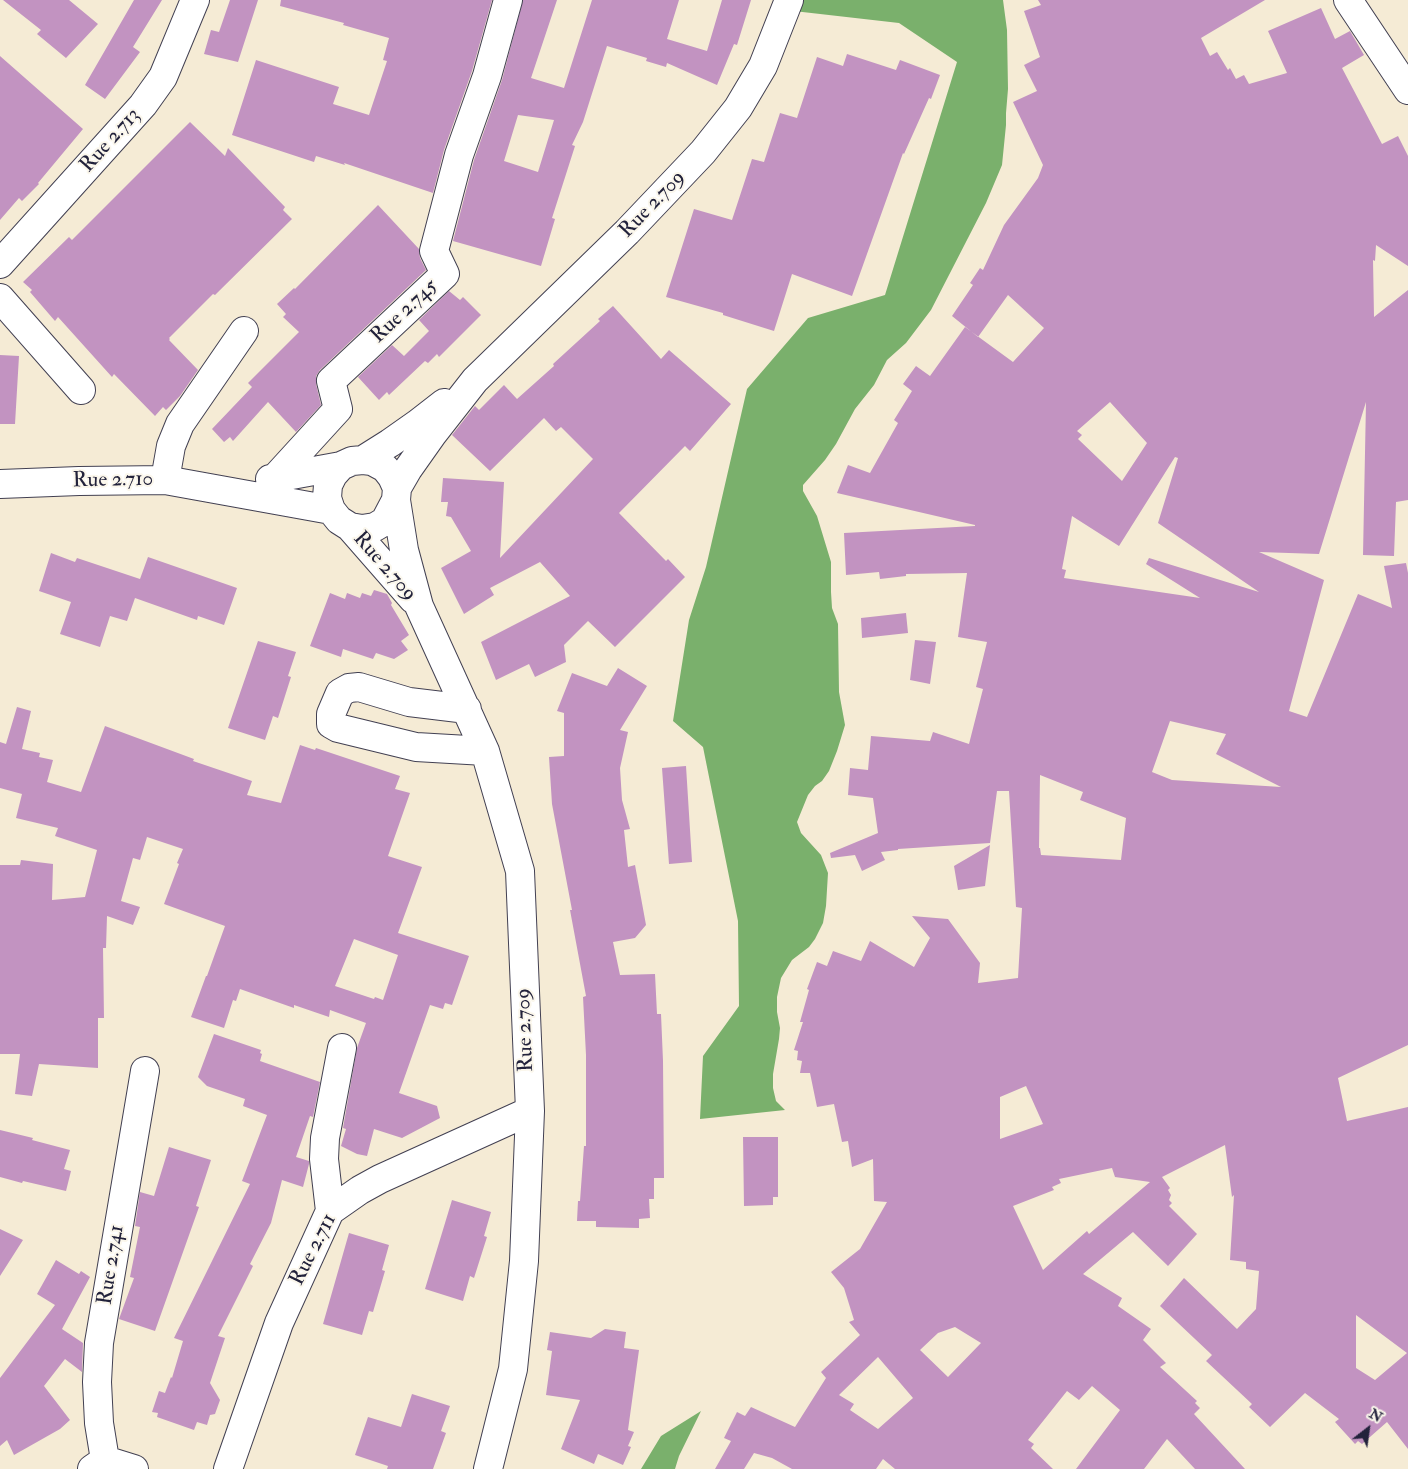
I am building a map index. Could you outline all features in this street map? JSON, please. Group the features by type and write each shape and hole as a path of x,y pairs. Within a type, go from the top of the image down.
{"street":[{"name":"Rue 2.713","path":"0,264 144,106 163,77 195,0"},
{"name":"Rue 2.745","path":"275,478 338,408 330,381 446,274 434,251 459,155 487,76 508,0"},
{"name":"Rue 2.709","path":"352,463 390,443 475,380 627,232 703,152 738,108 763,66 789,0"},
{"path":"1348,0 1408,90"},
{"path":"0,298 81,390"},
{"path":"165,480 171,446 180,424 244,330"},
{"name":"Rue 2.709","path":"475,380 432,434 408,469 394,501 404,550 419,606 485,752 520,871 530,1111 524,1261 514,1359 488,1469"},
{"path":"372,461 385,468 392,477 394,501 385,521 375,527 362,529 340,518 327,498 328,485 333,475 352,463 372,461"},
{"name":"Rue 2.710","path":"224,490 352,463"},
{"name":"Rue 2.710","path":"0,484 165,480 224,490 340,518"},
{"name":"Rue 2.709","path":"340,518 419,606"},
{"path":"467,709 409,702 359,687 349,688 340,693 331,714 332,724 348,731 416,747 485,752"},
{"path":"330,1211 324,1159 325,1138 342,1048"},
{"name":"Rue 2.741","path":"98,1464 99,1423 97,1390 99,1343 145,1071"},
{"name":"Rue 2.711","path":"228,1469 279,1323 330,1211 380,1179 530,1111"},
{"path":"98,1464 134,1469"}],"green space":[{"path":"789,0 1003,0 1007,30 1008,89 1006,125 1002,165 986,203 931,310 906,343 887,360 874,385 855,409 836,444 803,485 803,491 817,516 831,562 832,608 838,624 839,692 845,725 829,771 808,795 797,822 801,833 821,855 828,873 826,906 823,923 815,939 809,947 792,960 781,978 777,997 780,1028 773,1074 773,1088 776,1101 785,1110 700,1119 703,1056 739,1006 738,921 703,747 673,721 689,620 706,567 747,389 808,318 885,295 957,62 899,23 785,10"},
{"path":"701,1411 679,1456 675,1469 641,1469 661,1436"}],"building":[{"path":"3,0 69,0 98,24 66,58 37,34 41,30"},
{"path":"134,0 162,0 133,47 140,52 105,99 85,85"},
{"path":"230,0 258,0 238,62 204,54 211,30 219,32"},
{"path":"281,0 492,0 472,71 444,150 433,193 344,163 345,165 316,156 314,162 232,135 256,60 339,87 333,104 369,115 387,61 383,60 389,38 343,25 344,23 280,6"},
{"path":"523,0 557,0 531,78 564,88 592,0 679,0 667,39 707,51 722,0 751,0 737,45 734,44 717,85 667,63 666,67 646,61 647,58 607,46 583,122 572,145 575,146 552,218 555,219 541,266 453,241 474,160 502,80","holes":["518,115 554,120 538,172 504,161"]},
{"path":"1038,0 1265,0 1201,38 1210,56 1217,52 1236,79 1244,75 1249,84 1287,73 1268,31 1321,8 1335,39 1350,31 1364,55 1342,68 1382,144 1398,136 1408,156 1408,266 1376,245 1375,261 1373,260 1374,317 1408,290 1408,500 1396,502 1394,556 1363,555 1366,402 1319,554 1259,552 1324,580 1289,711 1307,717 1358,594 1392,608 1384,566 1406,563 1408,573 1408,1045 1338,1078 1347,1121 1408,1107 1408,1449 1387,1422 1362,1444 1358,1441 1355,1444 1335,1422 1339,1419 1305,1393 1270,1427 1249,1407 1252,1404 1206,1361 1212,1355 1160,1306 1184,1278 1237,1329 1256,1309 1259,1271 1246,1269 1246,1262 1230,1260 1234,1195 1232,1197 1225,1145 1162,1177 1170,1188 1168,1190 1171,1195 1169,1200 1172,1203 1169,1206 1197,1234 1168,1266 1133,1232 1083,1274 1122,1298 1118,1306 1151,1329 1143,1340 1166,1363 1160,1367 1197,1401 1195,1403 1200,1408 1194,1414 1245,1469 1195,1469 1167,1439 1144,1469 1076,1469 1120,1410 1092,1386 1079,1400 1067,1391 1028,1440 1034,1444 1031,1448 1053,1469 895,1469 883,1459 876,1469 792,1469 772,1458 754,1453 744,1469 715,1469 731,1441 724,1438 737,1412 745,1416 751,1407 795,1427 826,1378 821,1372 860,1335 849,1322 854,1320 844,1288 831,1272 860,1249 887,1202 874,1201 873,1159 852,1167 848,1141 842,1142 834,1104 817,1107 810,1073 800,1073 802,1061 797,1060 798,1051 794,1050 803,1022 800,1022 809,990 807,989 817,962 827,966 833,951 861,961 870,941 914,967 930,938 912,916 948,919 980,963 978,983 1018,978 1022,908 1016,907 1009,791 997,791 990,843 898,849 881,852 885,860 862,871 855,855 831,858 830,853 878,833 873,798 848,795 850,768 868,770 871,736 930,741 933,732 969,744 983,689 976,687 987,642 958,637 967,573 906,574 906,576 880,579 879,572 846,575 844,533 975,525 837,493 848,465 870,473 898,423 894,420 912,391 903,384 916,366 930,376 965,327 971,332 952,316 973,285 970,283 980,268 983,270 1004,225 1038,178 1043,165 1013,102 1037,91 1024,65 1040,57 1024,11 1041,5","holes":["1008,295 1044,328 1013,362 978,337","1110,402 1147,443 1122,481 1078,439 1082,435 1077,431","1175,457 1178,458 1158,523 1259,592 1149,558 1146,564 1200,598 1064,578 1066,570 1062,569 1072,516 1119,546","1170,721 1226,734 1216,754 1281,787 1172,780 1152,772","1040,775 1083,792 1080,800 1126,818 1121,860 1041,855","1026,1086 1043,1124 1000,1139 1000,1097","1112,1168 1115,1177 1150,1182 1089,1234 1087,1231 1043,1270 1013,1206 1054,1190 1052,1187 1061,1183 1059,1179","1356,1315 1407,1353 1375,1380 1356,1368","955,1327 981,1343 948,1377 920,1350 938,1333","878,1357 913,1398 878,1429 850,1410 854,1404 839,1395"]},
{"path":"847,54 896,70 900,60 940,75 931,99 929,98 903,153 852,296 792,274 774,331 723,315 723,313 666,297 694,209 732,220 752,159 764,162 780,113 797,118 817,57 843,66"},
{"path":"0,56 83,129 39,184 22,201 19,198 0,220"},
{"path":"190,122 225,156 228,148 285,207 283,210 292,219 169,338 198,370 180,396 166,410 163,407 155,416 114,374 112,377 58,317 55,321 30,292 32,290 23,282 69,237 72,240"},
{"path":"378,205 419,249 420,258 426,270 320,370 316,376 316,384 321,405 296,432 268,402 233,441 230,437 224,442 212,429 252,387 248,383 299,332 283,317 286,314 277,304 295,289"},
{"path":"449,291 460,300 463,297 481,315 439,357 437,354 428,363 425,361 389,395 387,392 379,400 358,377 392,345 404,356 429,331 419,320"},
{"path":"613,306 661,359 669,350 731,404 690,451 685,446 619,513 666,561 668,559 685,577 615,647 588,621 564,645 566,662 535,677 529,664 496,680 481,642 570,596 540,562 490,588 494,595 464,614 441,568 471,551 451,517 446,516 448,502 441,502 443,478 504,482 500,558 593,459 561,427 556,431 544,418 490,471 452,435 475,406 479,410 504,385 517,399 554,366 553,364 600,321 598,319"},
{"path":"0,355 19,356 15,424 0,424"},
{"path":"51,553 75,562 77,558 140,579 148,557 237,588 224,625 198,616 197,620 135,598 127,621 110,616 100,647 60,634 71,602 39,591"},
{"path":"374,590 387,594 392,603 391,605 409,635 401,641 408,650 394,659 376,653 373,659 343,649 341,657 310,646 330,593 345,599 347,593 360,598 362,593 371,596"},
{"path":"906,613 908,633 862,638 861,618"},
{"path":"915,640 936,642 930,684 910,680"},
{"path":"258,641 296,652 288,676 291,677 278,718 273,716 265,740 228,728"},
{"path":"618,668 647,686 620,730 628,732 620,768 622,800 630,829 624,830 628,867 635,865 646,925 635,938 613,942 620,975 655,974 657,1014 661,1014 663,1061 664,1178 654,1178 654,1199 649,1199 650,1218 639,1219 639,1228 596,1227 596,1221 577,1221 584,1146 586,1146 586,1055 583,997 586,996 552,804 549,757 564,756 564,713 557,711 572,673 607,686"},
{"path":"17,707 31,711 22,749 40,753 39,757 53,760 47,782 81,792 105,726 194,759 193,761 252,781 247,795 281,803 300,745 315,750 316,748 400,776 395,789 410,793 388,856 422,867 398,933 469,956 452,1005 445,1003 443,1009 430,1005 399,1093 437,1106 440,1118 402,1138 374,1129 367,1156 357,1154 341,1146 346,1129 343,1128 357,1048 366,1023 330,1010 329,1017 294,1005 294,1008 240,989 236,1001 233,1000 224,1028 191,1017 225,926 164,904 183,849 147,837 140,860 133,858 121,901 140,907 133,925 107,916 106,948 103,948 104,1018 98,1018 98,1068 39,1064 32,1096 15,1094 20,1054 0,1054 0,865 20,865 21,860 53,864 52,900 85,897 97,850 55,836 58,828 16,818 22,794 0,788 0,742 6,744","holes":["354,939 398,955 383,1000 375,997 374,999 335,986"]},
{"path":"686,766 692,862 669,864 662,768"},
{"path":"990,845 985,886 958,890 954,866"},
{"path":"214,1034 261,1050 260,1061 320,1082 313,1117 310,1116 296,1157 309,1161 303,1187 282,1180 271,1223 250,1264 253,1266 218,1336 225,1338 210,1383 220,1400 215,1414 210,1415 207,1425 197,1422 194,1430 157,1417 158,1413 152,1412 159,1391 165,1393 172,1378 183,1341 174,1338 250,1184 242,1181 267,1115 243,1106 245,1099 207,1086 198,1077"},
{"path":"0,1130 70,1150 64,1169 71,1171 66,1191 0,1177"},
{"path":"743,1137 778,1137 778,1197 773,1197 773,1205 744,1206"},
{"path":"169,1147 211,1160 196,1206 199,1207 155,1331 119,1319 134,1278 130,1277 140,1227 135,1226 140,1192 154,1196"},
{"path":"452,1200 491,1212 484,1236 487,1237 474,1278 470,1276 463,1301 425,1289"},
{"path":"0,1229 23,1240 0,1276"},
{"path":"349,1233 389,1245 382,1270 385,1271 373,1312 369,1311 362,1335 323,1324"},
{"path":"56,1260 79,1274 81,1271 90,1277 62,1329 83,1343 82,1372 65,1359 44,1386 70,1420 60,1429 14,1455 7,1440 0,1446 0,1378 55,1305 37,1294"},
{"path":"605,1329 626,1332 624,1348 639,1350 628,1430 634,1432 628,1446 631,1447 623,1465 598,1454 594,1464 561,1449 580,1400 546,1395 552,1351 547,1350 550,1332 591,1338"},
{"path":"412,1394 450,1406 441,1431 446,1433 433,1469 387,1469 388,1466 355,1455 368,1417 401,1427"}]}
